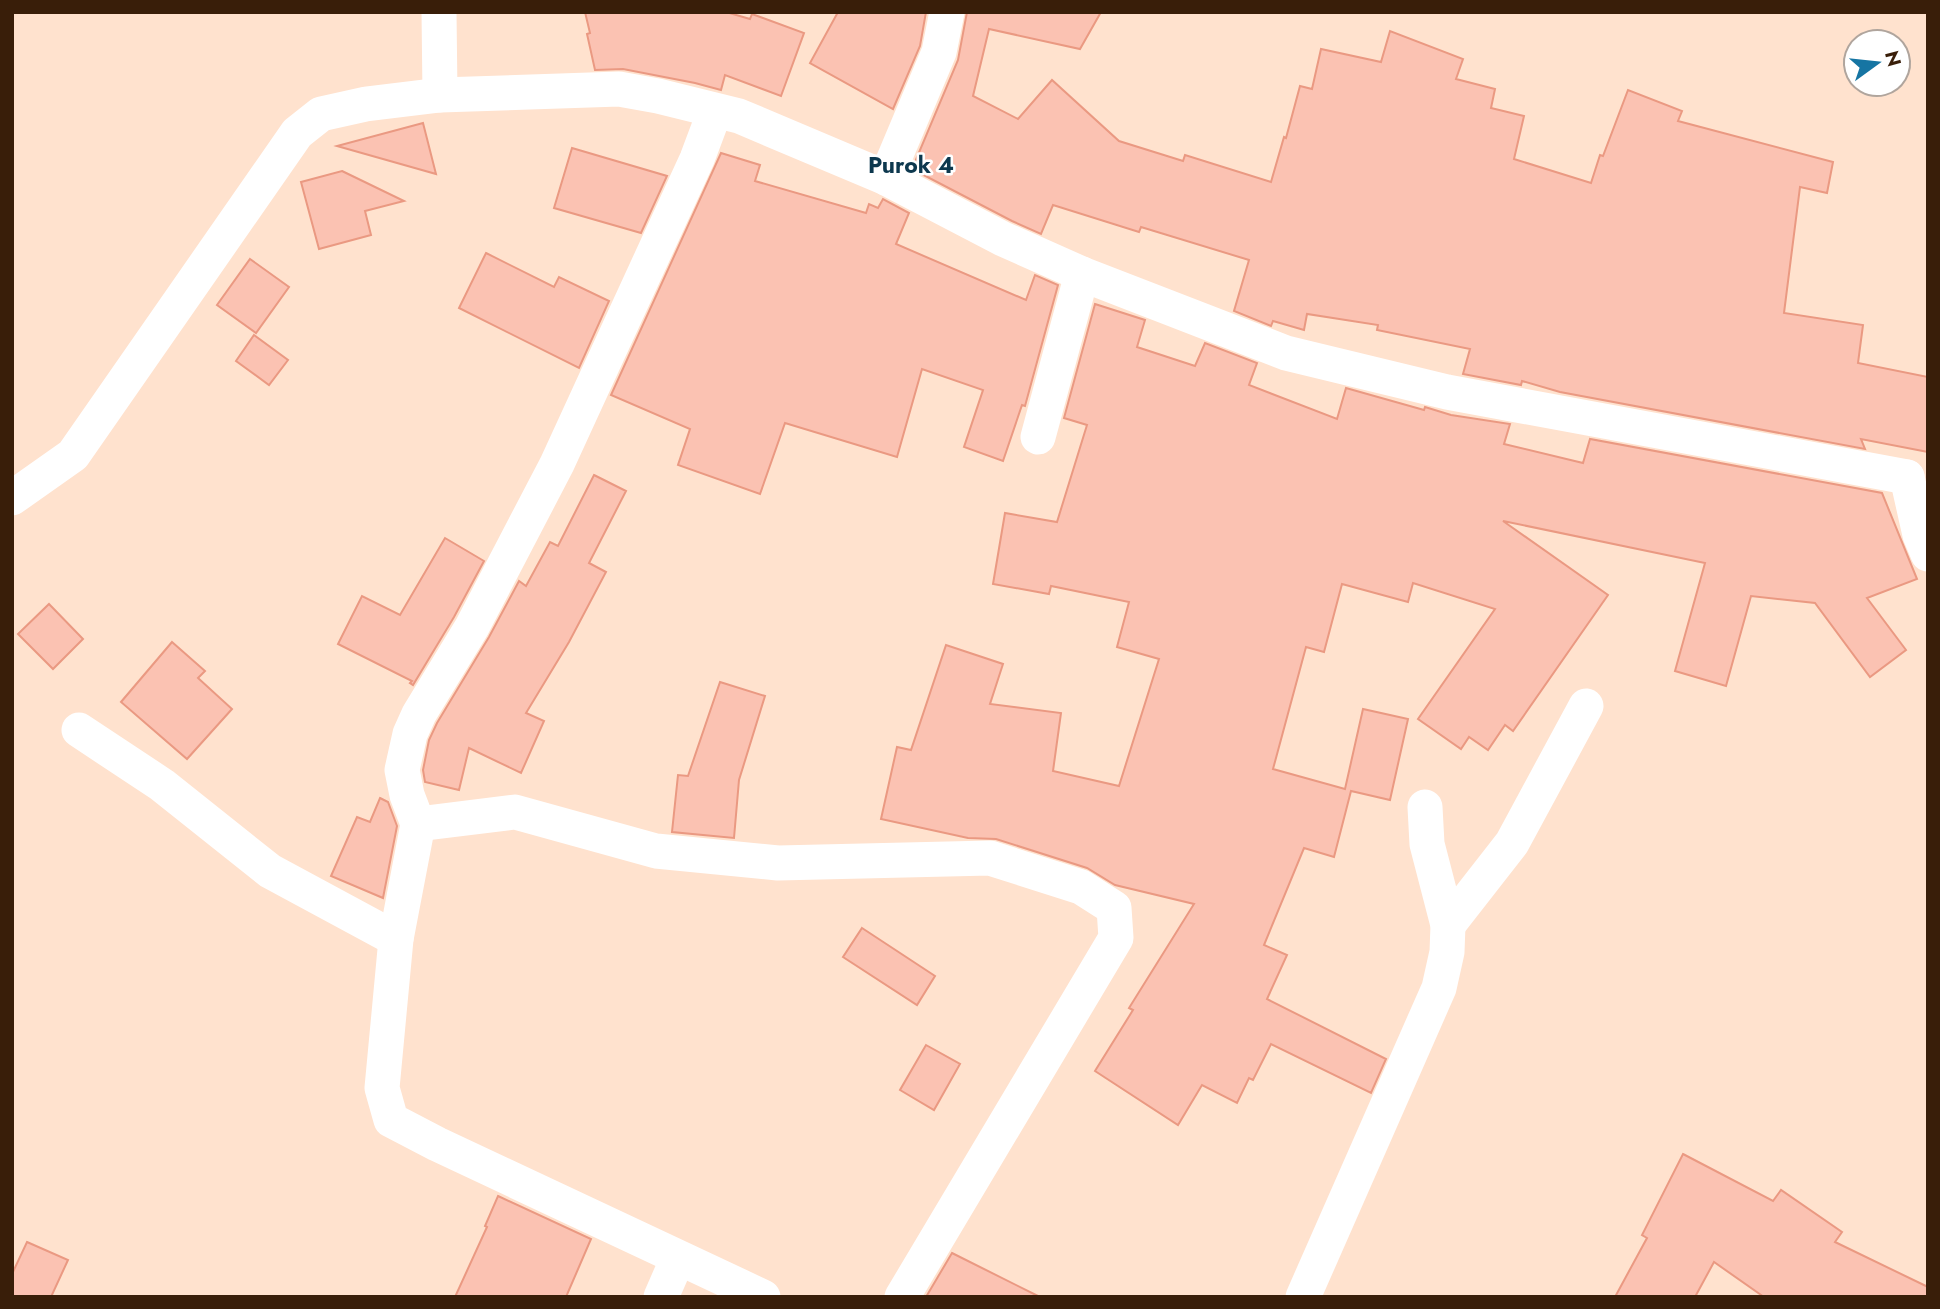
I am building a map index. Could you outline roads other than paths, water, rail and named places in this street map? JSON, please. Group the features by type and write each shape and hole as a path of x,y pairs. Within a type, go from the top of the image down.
{"street":[{"path":"439,12 440,95"},
{"path":"886,178 939,52 947,12"},
{"path":"12,498 73,455 298,133 321,114 366,104 440,95 619,89 738,116 886,178 1003,239 1082,274 1286,353 1447,392 1918,471 1920,535 1928,554"},
{"path":"715,111 692,171 557,464 472,627 419,714 410,734 402,770 407,795 418,824 396,939 382,1088 391,1119 437,1144 763,1297"},
{"path":"1038,437 1082,274"},
{"path":"1448,925 1512,843 1586,706"},
{"path":"79,730 162,785 270,871 396,939"},
{"path":"1303,1297 1439,988 1447,952 1448,925 1427,844 1425,807"},
{"path":"418,824 515,812 656,851 764,862 990,858 1081,887 1114,908 1116,938 902,1297"},
{"path":"661,1297 678,1258"}],"district":[{"name":"Purok 4","path":"911,165"}]}
